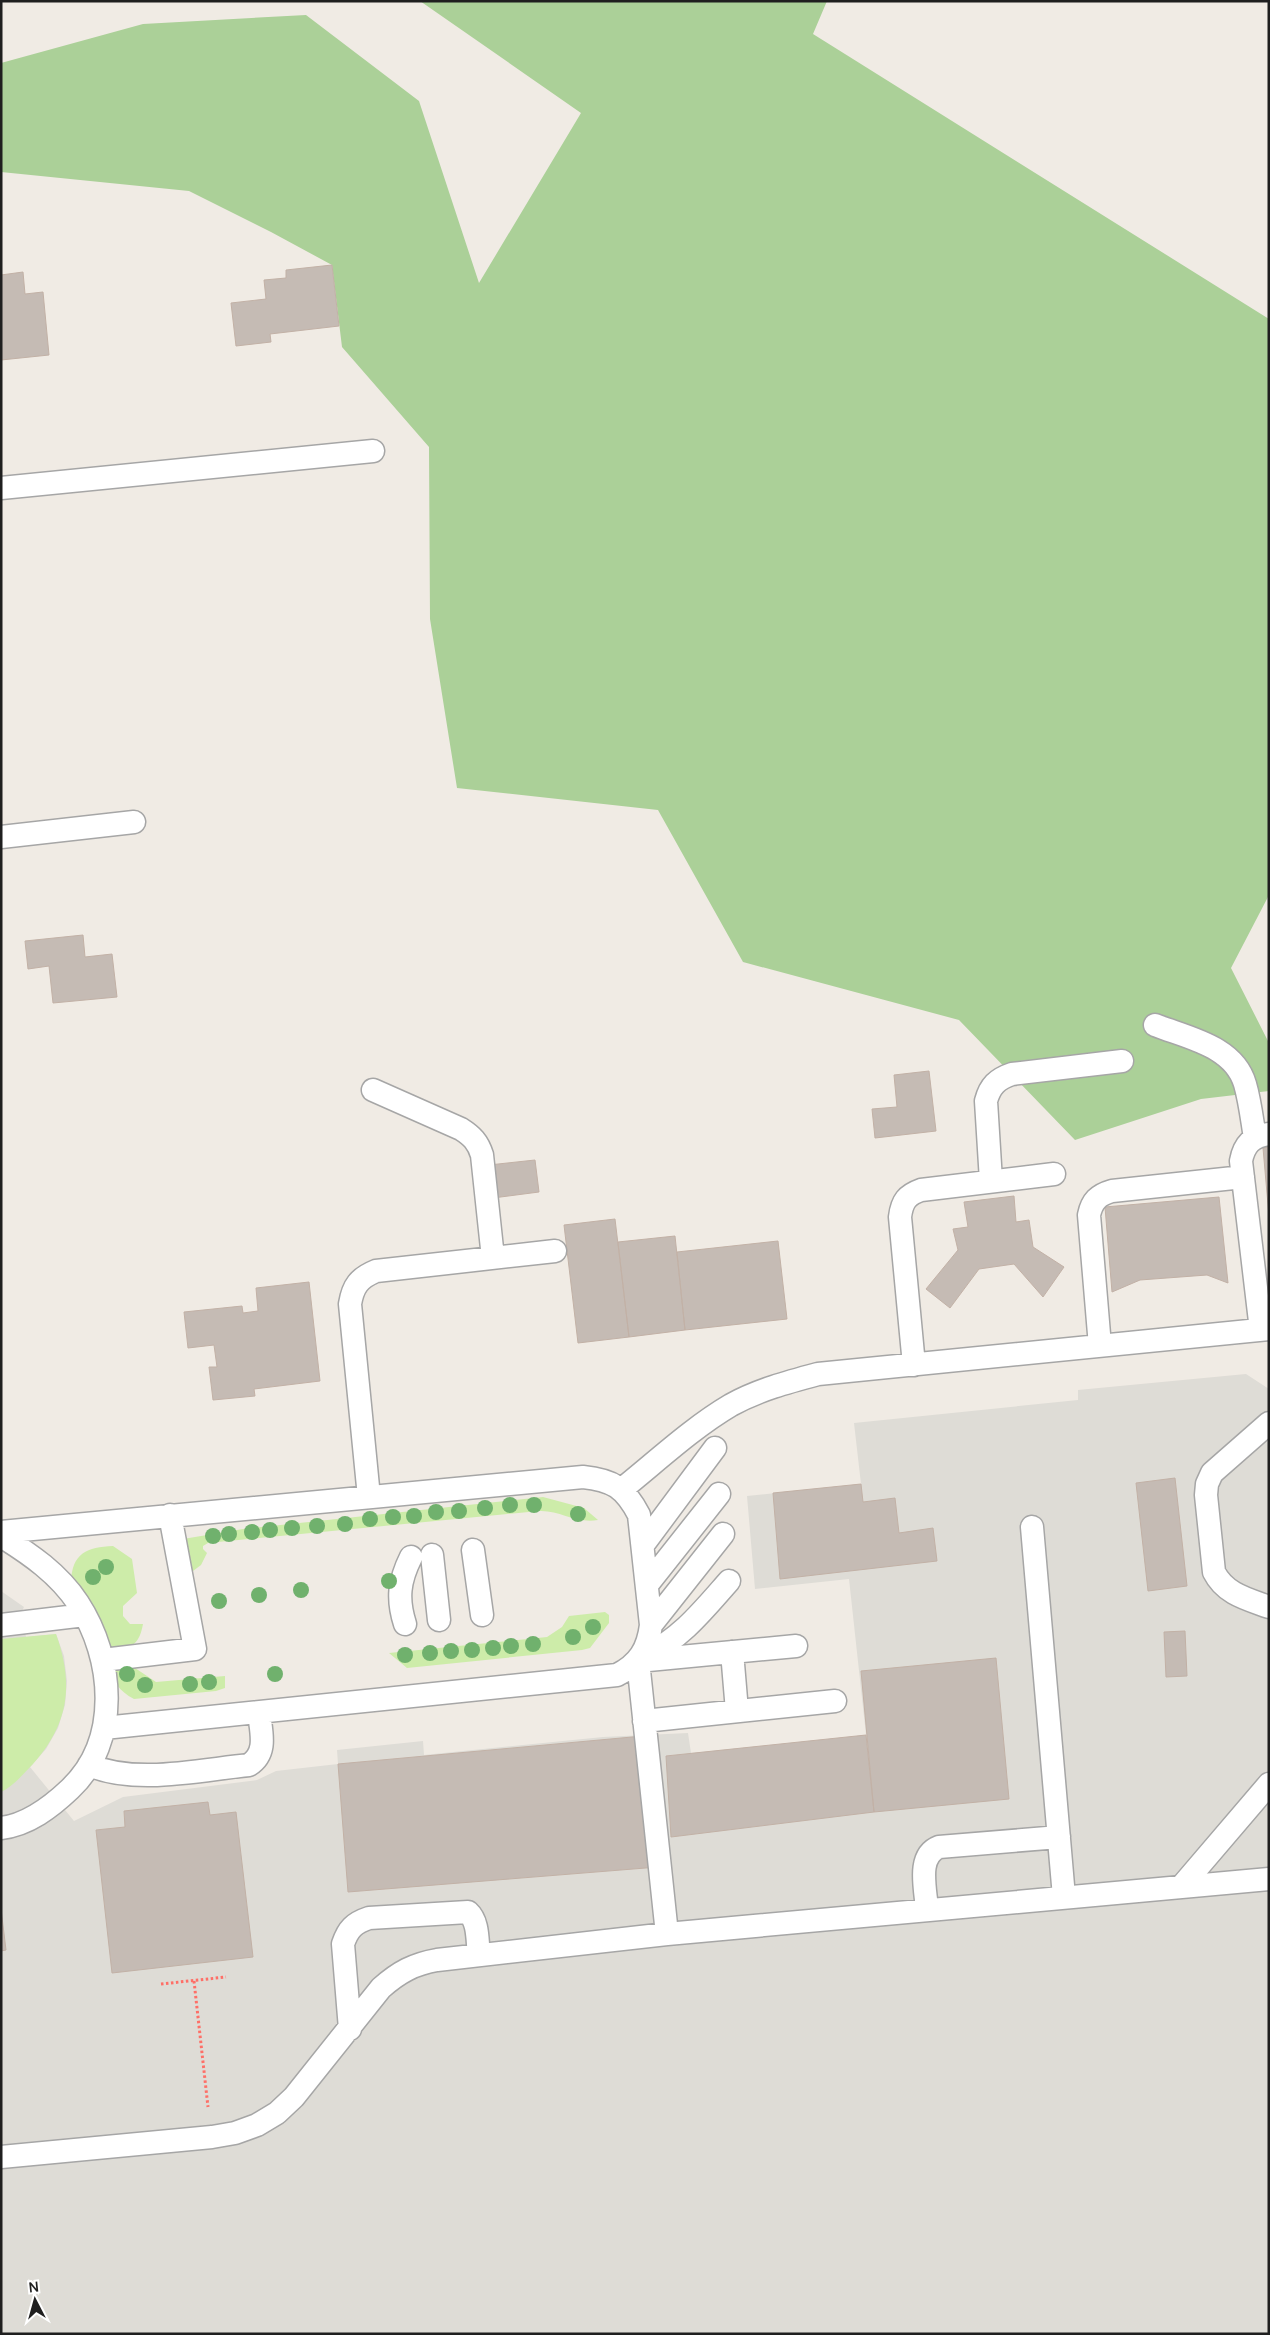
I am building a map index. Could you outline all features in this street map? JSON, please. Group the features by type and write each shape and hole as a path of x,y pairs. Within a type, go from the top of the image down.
{"lane":[{"path":"1,488 373,451"},
{"path":"1,837 134,822"},
{"path":"622,1489 693,1432 731,1405 773,1386 818,1374 1265,1329 1240,1161 1247,1144 1262,1136 1245,1084 1238,1069 1228,1056 1214,1048 1155,1025"},
{"path":"991,1181 986,1101 994,1083 1002,1077 1012,1074 1122,1061"},
{"path":"373,1090 461,1129 479,1144 482,1155 493,1258"},
{"path":"914,1365 900,1217 902,1204 909,1194 921,1190 1054,1174"},
{"path":"1100,1346 1089,1215 1095,1199 1112,1191 1243,1178"},
{"path":"369,1497 350,1304 352,1289 362,1277 376,1270 555,1251"},
{"path":"1269,1424 1212,1473 1207,1484 1206,1495 1214,1572 1218,1580 1233,1594 1269,1607"},
{"path":"643,1545 715,1448"},
{"path":"1,1532 170,1514 583,1477 604,1479 622,1489 640,1515 650,1625 645,1650 638,1661 667,1934"},
{"path":"647,1585 719,1494"},
{"path":"103,1660 195,1649 170,1514"},
{"path":"1032,1527 1064,1897"},
{"path":"650,1625 723,1534"},
{"path":"1,1536 30,1554 62,1583 85,1615 96,1637 103,1660 106,1683 104,1728 89,1765 75,1784 58,1801 34,1818 1,1828"},
{"path":"473,1550 482,1615"},
{"path":"406,1624 400,1608 399,1590 403,1573 422,1556 439,1620"},
{"path":"104,1728 604,1678 623,1672 666,1645 686,1629 729,1581"},
{"path":"1,1625 85,1615"},
{"path":"638,1661 796,1646"},
{"path":"732,1652 737,1711"},
{"path":"644,1720 835,1701"},
{"path":"89,1765 104,1772 139,1776 249,1765 260,1754 262,1746 260,1713"},
{"path":"1181,1886 1269,1784"},
{"path":"926,1910 924,1864 926,1856 932,1850 1058,1837"},
{"path":"1,2157 212,2137 242,2130 277,2113 294,2097 381,1988 397,1973 416,1964 667,1934 1269,1879"},
{"path":"350,2029 343,1944 348,1932 356,1922 369,1918 468,1912 476,1923 479,1955"}],"path":[{"path":"161,1984 226,1976"},
{"path":"194,1980 212,2137"}],"shaded area":[{"path":"1246,1374 1269,1389 1269,2334 1,2334 1,1591 24,1607 21,1613 26,1637 56,1634 64,1656 67,1681 65,1705 58,1728 46,1749 30,1767 74,1821 123,1797 257,1780 276,1771 338,1764 337,1750 423,1741 424,1755 603,1737 688,1733 691,1753 866,1735 849,1579 755,1589 747,1496 861,1484 854,1423 1078,1400 1078,1390"}],"green space":[{"path":"420,1 827,1 813,34 1269,319 1269,895 1231,968 1269,1043 1269,1091 1201,1099 1075,1140 959,1020 743,962 658,810 457,788 430,619 429,447 342,347 332,265 189,191 1,172 1,63 143,24 306,15 419,101 479,283 581,113"},
{"path":"543,1497 584,1508 598,1520 575,1519 547,1511 539,1511 208,1543 203,1546 207,1553 201,1565 193,1571 184,1567 177,1540 243,1529"},
{"path":"113,1546 132,1559 137,1593 123,1606 123,1616 130,1624 143,1624 139,1637 133,1645 123,1647 109,1647 71,1582 74,1564 78,1558 89,1550"},
{"path":"605,1612 609,1615 609,1623 590,1648 582,1650 407,1668 389,1653 547,1637 562,1627 569,1616"},
{"path":"56,1634 65,1670 65,1703 61,1718 45,1749 33,1764 14,1783 1,1792 1,1639"},
{"path":"126,1662 156,1682 225,1676 225,1688 216,1691 134,1699 124,1693 117,1685 109,1664"}],"building":[{"path":"332,265 339,326 270,334 271,342 236,346 231,303 266,299 264,280 286,278 286,270"},
{"path":"23,272 25,294 43,292 49,355 1,360 1,275"},
{"path":"83,935 85,957 112,954 117,997 53,1003 49,966 28,969 25,941"},
{"path":"929,1071 936,1131 875,1138 872,1109 897,1107 894,1075"},
{"path":"1269,1147 1269,1216 1263,1148"},
{"path":"535,1160 539,1192 493,1198 489,1165"},
{"path":"1014,1196 1016,1222 1029,1220 1033,1247 1064,1267 1043,1297 1014,1264 979,1269 950,1308 926,1289 958,1250 953,1229 968,1227 964,1202"},
{"path":"1219,1197 1228,1283 1207,1275 1140,1280 1112,1292 1105,1207"},
{"path":"615,1219 629,1337 578,1343 564,1225"},
{"path":"675,1236 685,1330 629,1337 618,1242"},
{"path":"778,1241 787,1319 685,1330 677,1252"},
{"path":"309,1282 320,1381 254,1389 255,1396 213,1400 209,1367 217,1367 214,1345 188,1348 184,1312 242,1306 243,1313 258,1311 256,1288"},
{"path":"1175,1478 1187,1586 1148,1591 1136,1483"},
{"path":"861,1484 863,1502 895,1498 899,1533 933,1528 937,1561 780,1579 773,1493"},
{"path":"1185,1631 1187,1676 1166,1677 1164,1632"},
{"path":"996,1658 1009,1799 874,1812 861,1671"},
{"path":"866,1735 874,1812 671,1837 666,1756"},
{"path":"643,1736 658,1867 348,1892 338,1764"},
{"path":"208,1802 210,1815 236,1812 253,1957 112,1973 96,1830 125,1827 124,1811"},
{"path":"1,1909 6,1950 1,1951"}]}
